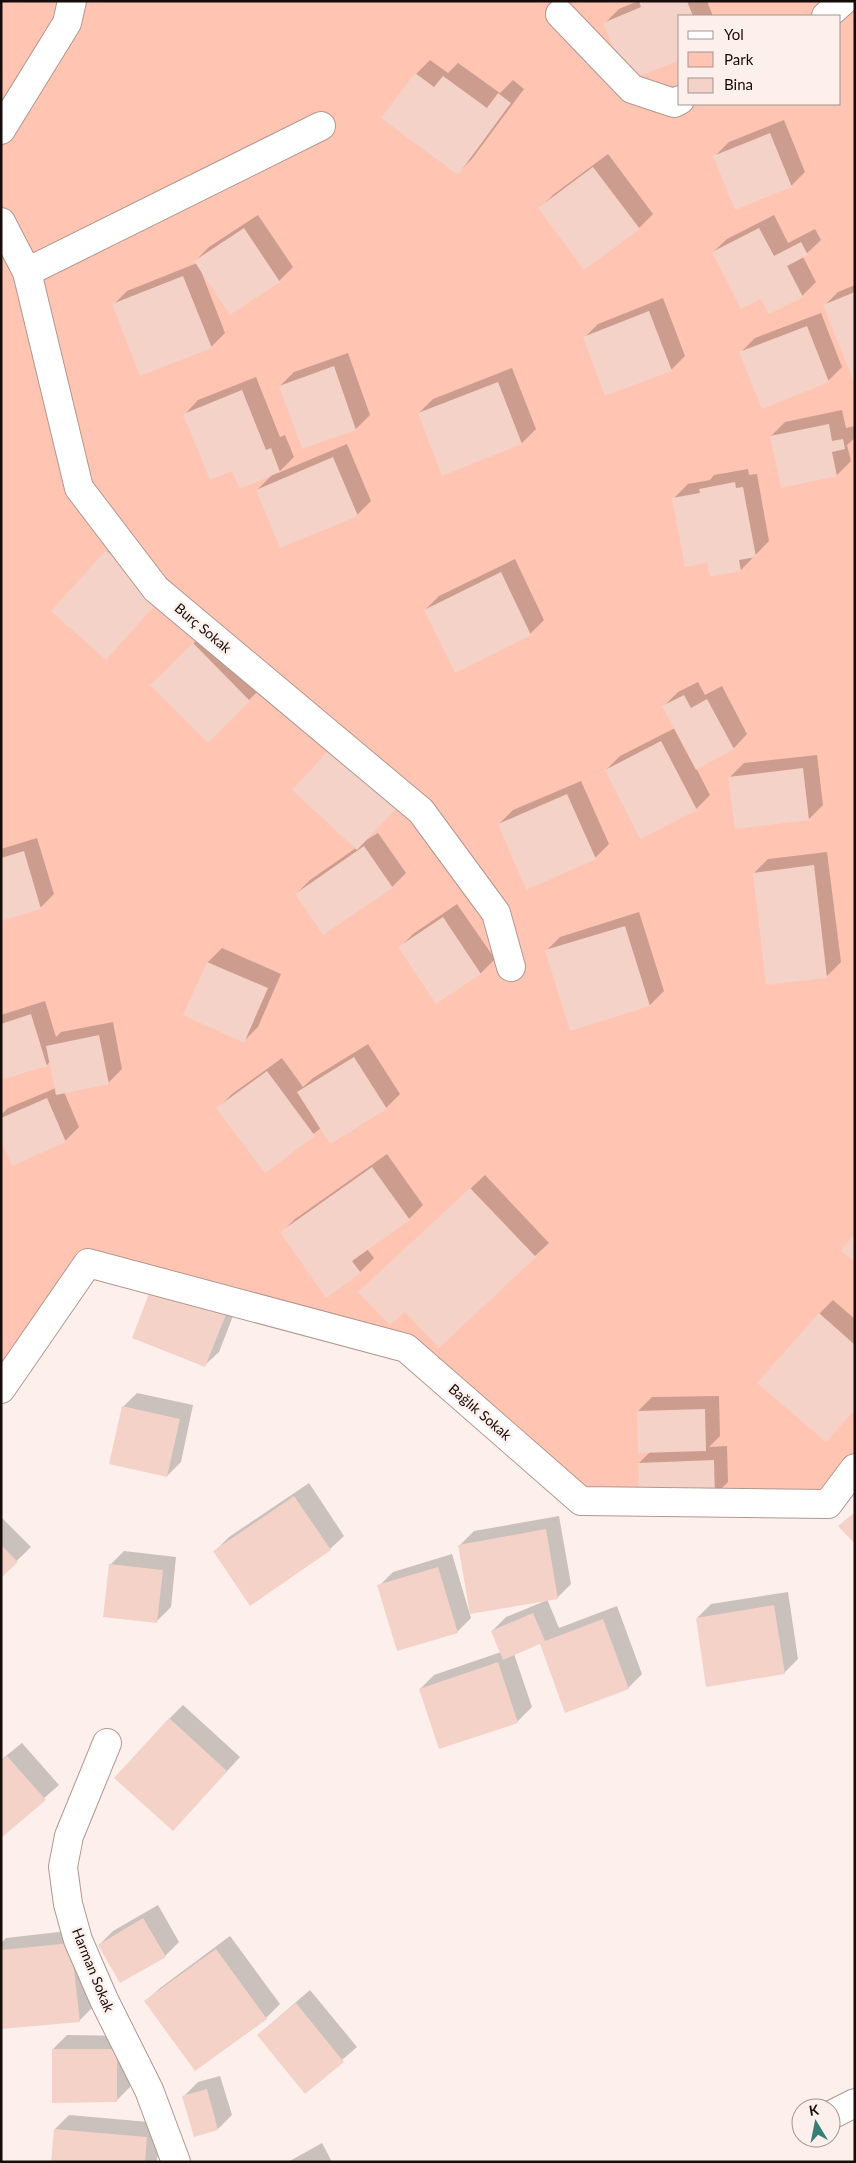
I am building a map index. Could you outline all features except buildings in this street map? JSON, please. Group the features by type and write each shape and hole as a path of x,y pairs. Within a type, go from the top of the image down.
{"street":[{"path":"1,130 67,23 72,1"},
{"path":"827,15 843,1"},
{"path":"560,14 632,89 674,103 678,101"},
{"path":"27,272 321,126"},
{"name":"Burç Sokak","path":"1,222 27,272 78,488 156,589 421,811 496,913 511,967"},
{"name":"Bağlık Sokak","path":"1,1389 88,1263 406,1348 581,1500 828,1504 855,1468"},
{"name":"Harman Sokak","path":"107,1743 69,1836 64,1867 68,1904 78,1940 104,2000 149,2090 176,2162"},
{"path":"841,2110 855,2103"}],"green space":[{"path":"1,1 855,1 855,1468 828,1504 581,1501 406,1348 88,1263 1,1389"}]}
